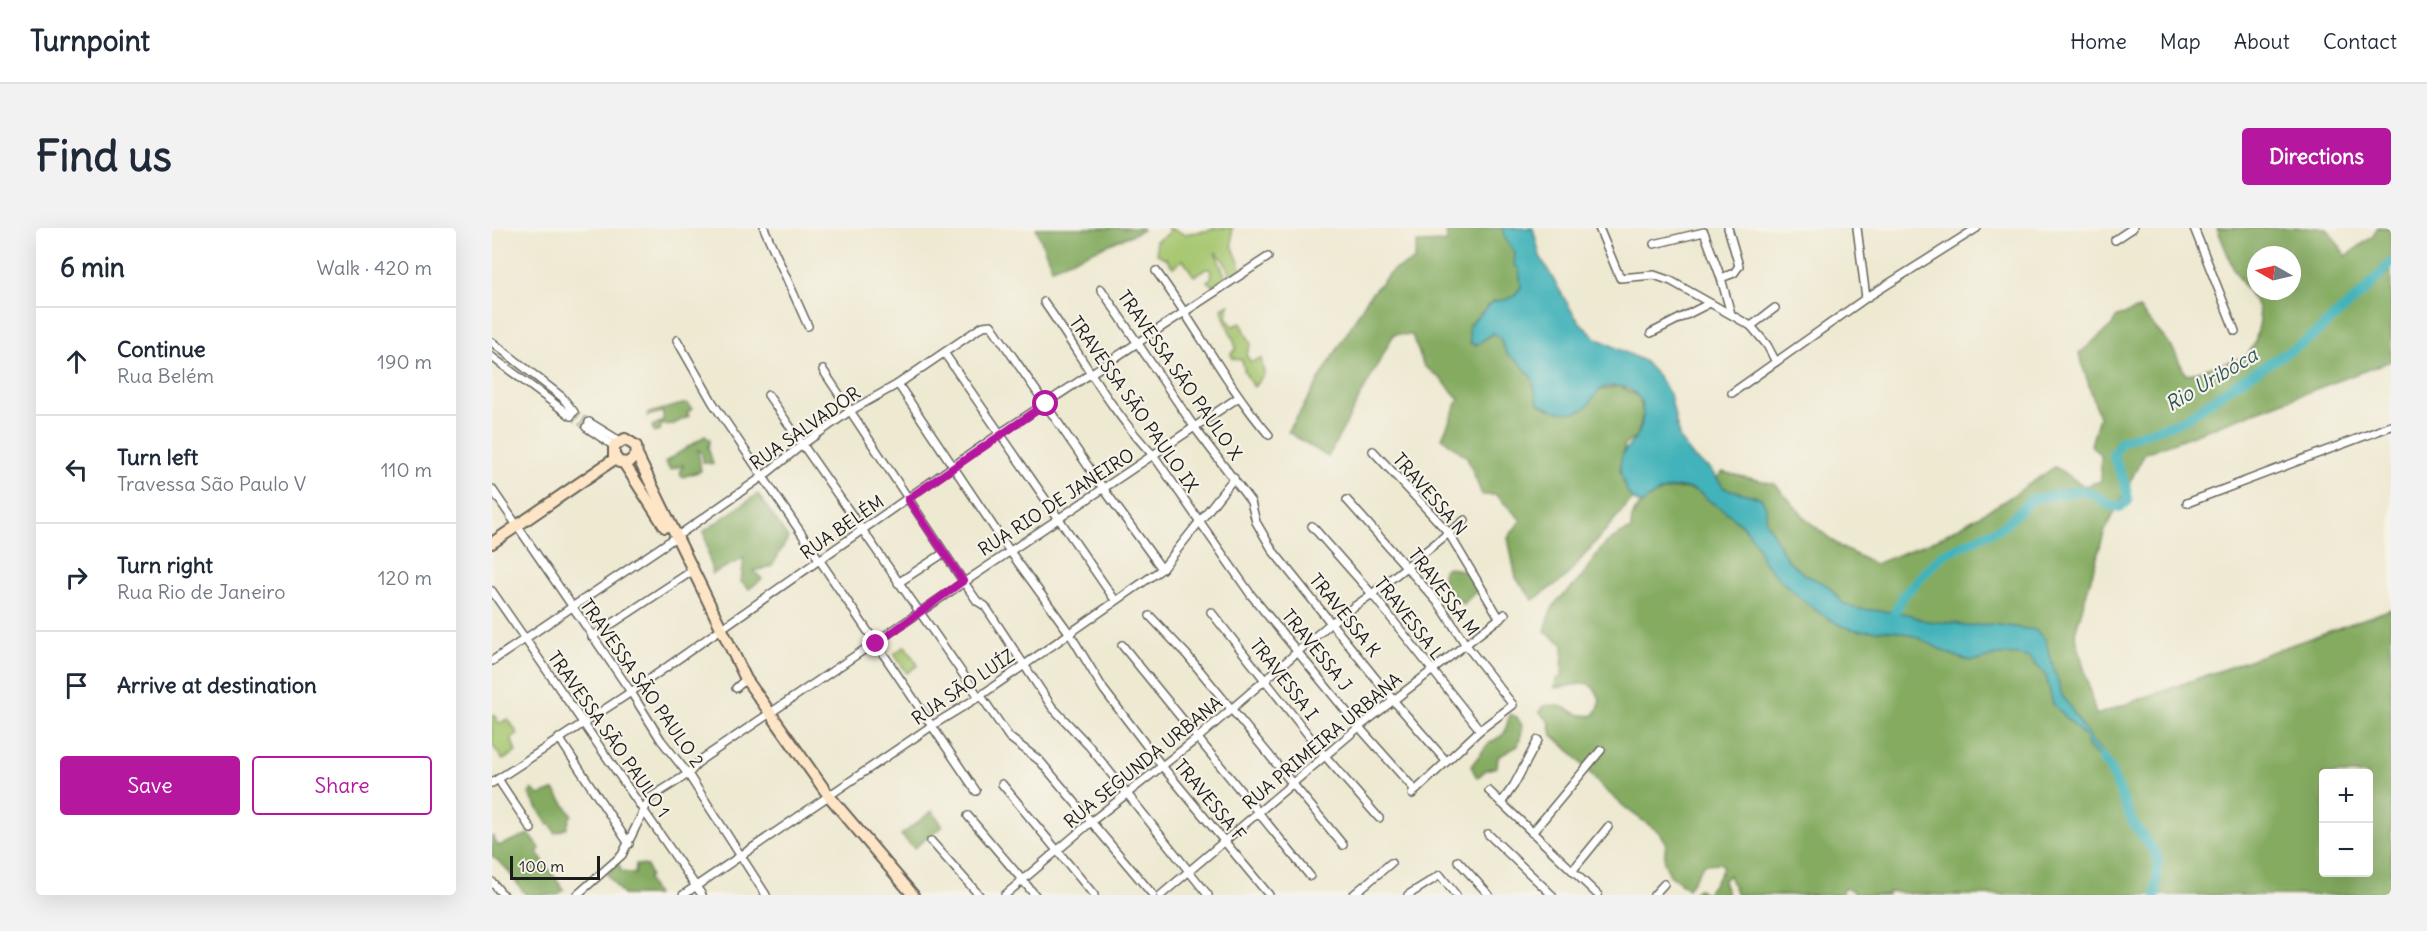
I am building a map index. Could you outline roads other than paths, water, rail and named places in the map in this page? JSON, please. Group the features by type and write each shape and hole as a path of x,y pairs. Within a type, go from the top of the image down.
{"main road":[{"path":"675,538 620,461 617,443 633,442 675,538 746,679 829,796 913,895"},
{"path":"492,543 620,461 632,461 637,455"}],"street":[{"path":"764,228 807,326"},
{"path":"1599,228 1620,278 1663,277 1751,326 1767,345 1776,362"},
{"path":"1721,278 1734,273 1739,266 1728,228"},
{"path":"1857,228 1866,298"},
{"path":"1732,393 1866,298 1977,228"},
{"path":"2115,240 2133,228"},
{"path":"2194,228 2235,331"},
{"path":"1654,244 1703,232 1721,278 1731,314"},
{"name":"RUA BELÉM","path":"495,781 583,721 631,692 999,434 1092,375 1268,256"},
{"path":"1156,271 1185,310 1239,397 1269,435"},
{"name":"TRAVESSA SÃO PAULO X","path":"1101,289 1195,428 1234,478"},
{"name":"TRAVESSA SÃO PAULO IX","path":"1044,302 1092,375 1138,440 1154,456 1201,524"},
{"path":"1651,333 1708,304"},
{"path":"1751,326 1775,308"},
{"name":"RUA SALVADOR","path":"492,661 675,538 850,411 945,354 983,326 991,325 1046,404"},
{"path":"677,340 713,403 762,477 976,791"},
{"path":"492,342 562,397 573,414 557,407 492,357"},
{"path":"945,354 1115,600"},
{"path":"823,370 963,581 977,601 985,606 1052,707 1072,727 1128,794 1208,895"},
{"name":"TRAVESSA F","path":"898,384 1009,550 1070,634 1104,690 1162,766 1269,895"},
{"path":"768,395 919,614 1009,737 1040,761 1153,895"},
{"path":"557,407 562,397"},
{"name":"RUA RIO DE JANEIRO","path":"577,895 612,866 629,844 650,798 688,774 702,759 876,644 963,581 1154,456 1239,397"},
{"path":"1046,404 1102,488 1162,569"},
{"path":"587,424 617,443"},
{"path":"2187,503 2391,426"},
{"name":"TRAVESSA N","path":"1373,451 1448,532 1502,616"},
{"name":"RUA SÃO LUÍZ","path":"683,895 933,725 980,697 1162,569 1201,524 1234,478"},
{"name":"TRAVESSA K","path":"1234,478 1251,502 1256,522 1273,551 1446,762"},
{"name":"TRAVESSA SÃO PAULO 2","path":"492,489 631,692 661,740 688,774 766,895"},
{"name":"TRAVESSA M","path":"1347,500 1407,565 1440,605 1466,645 1513,705 1480,730"},
{"name":"RUA SEGUNDA URBANA","path":"1005,895 1092,821 1198,737 1332,622 1372,594 1465,520"},
{"name":"TRAVESSA J","path":"1201,524 1251,595 1414,792 1446,762"},
{"name":"TRAVESSA L","path":"1312,526 1372,594 1480,730"},
{"path":"898,583 944,553"},
{"path":"592,637 692,571"},
{"name":"TRAVESSA SÃO PAULO 1","path":"492,591 702,895"},
{"name":"TRAVESSA I","path":"1211,612 1325,756 1379,818"},
{"path":"1150,616 1293,783 1342,845"},
{"name":"RUA PRIMEIRA URBANA","path":"1161,895 1226,843 1359,727 1502,616"},
{"path":"1122,645 1310,876"},
{"path":"736,688 746,679"},
{"path":"1446,762 1480,730"},
{"path":"559,738 629,844"},
{"path":"1501,803 1514,786 1538,740"},
{"path":"1532,833 1601,750"},
{"path":"495,781 531,829"},
{"path":"1002,784 1094,895"},
{"path":"1489,791 1598,895"},
{"path":"968,816 1035,895"},
{"path":"1573,870 1608,826"},
{"path":"1488,834 1552,895"},
{"path":"931,841 979,895"},
{"path":"1458,861 1489,895"},
{"path":"1353,895 1391,863"},
{"path":"1408,895 1440,875 1456,895"},
{"path":"492,882 503,895"},
{"path":"1654,895 1664,884"}],"water":[{"path":"1502,228 1533,228 1540,256 1574,315 1596,338 1644,361 1657,375 1670,394 1680,440 1695,459 1710,469 1724,488 1761,498 1766,507 1766,521 1787,559 1804,574 1827,585 1843,603 1853,608 1908,614 1922,620 1956,623 1964,626 1992,624 2035,630 2045,639 2062,695 2091,740 2104,755 2110,769 2089,747 2084,736 2053,704 2046,676 2030,658 2002,655 1972,661 1962,659 1905,633 1845,627 1812,608 1780,580 1764,562 1753,538 1742,526 1700,493 1682,487 1667,489 1642,504 1632,499 1623,481 1620,463 1624,451 1637,436 1641,425 1642,407 1635,393 1626,388 1610,386 1595,395 1582,410 1566,412 1554,410 1538,403 1532,378 1520,363 1507,354 1499,337 1493,333 1476,345 1470,343 1469,325 1494,301 1510,298 1521,287 1519,269 1514,265 1515,253 1506,240"}],"waterway":[{"name":"Rio Uribóca","path":"1891,621 1903,596 1942,555 2004,526 2032,499 2082,490 2099,497 2106,504 2120,507 2128,501 2126,486 2113,455 2121,441 2182,421 2240,381 2309,339 2367,289 2391,263"},
{"path":"2102,758 2110,769 2133,823 2158,857 2156,895"}],"tunnel":[{"path":"574,412 589,422"},
{"path":"571,416 586,427"}]}
